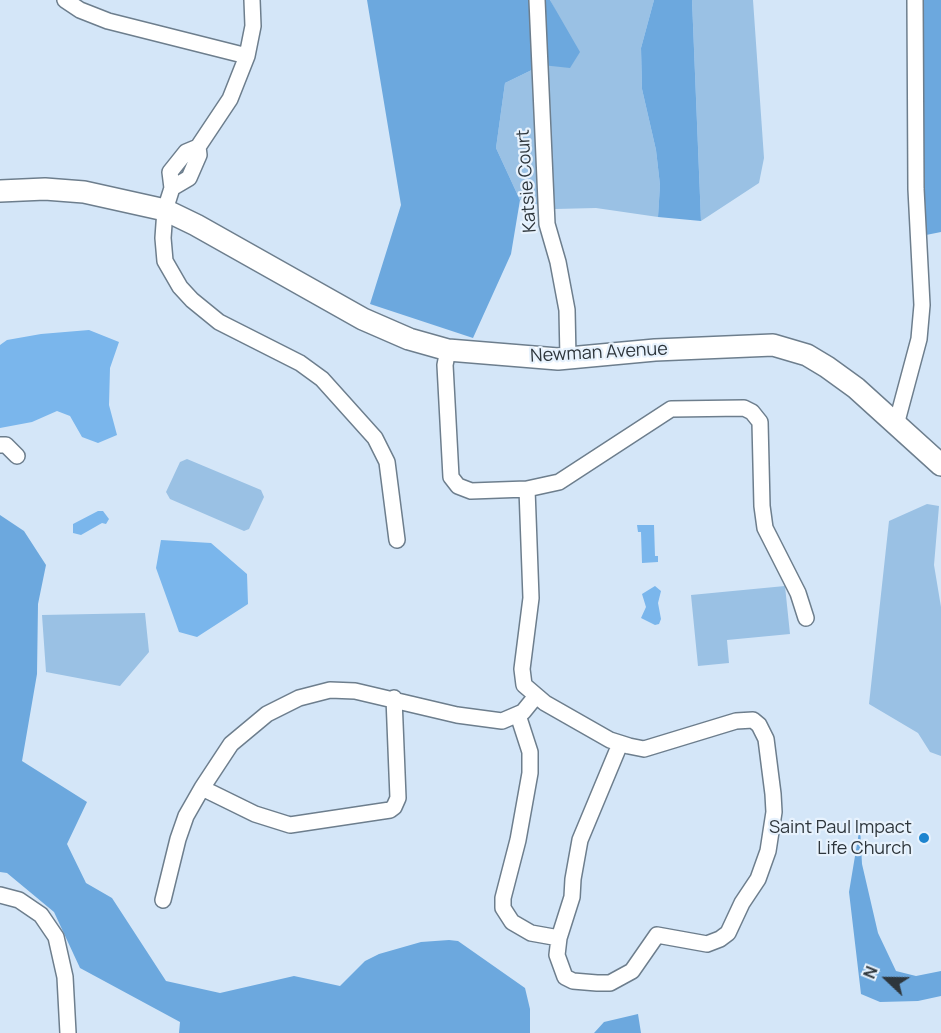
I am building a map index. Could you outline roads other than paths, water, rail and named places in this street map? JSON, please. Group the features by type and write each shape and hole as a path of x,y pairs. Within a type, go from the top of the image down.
{"street":[{"path":"65,0 80,10 108,21 247,56"},
{"path":"252,0 253,26 247,56 230,99 198,147 199,155 189,178 172,188 165,210 163,238 165,261 180,287 192,300 219,322 300,363 322,379 375,438 387,462 397,540"},
{"name":"Katsie Court","path":"537,0 547,224 558,262 567,310 568,358"},
{"path":"896,425 919,339 922,305 916,189 915,0"},
{"name":"Newman Avenue","path":"0,191 45,189 84,192 165,210 196,225 363,319 409,339 448,350 524,358 568,358 655,350 773,345 807,356 827,367 856,388 941,465"},
{"path":"448,350 445,365 451,477 458,486 471,491 527,489 559,482 671,408 744,408 757,416 765,528 798,593 806,618"},
{"path":"0,445 6,445 17,456"},
{"path":"527,489 531,610 522,676 524,685 536,696 620,744 644,748 736,721 753,720 759,725 766,738 773,794 774,812 768,851 758,879 742,903 728,933 707,944 657,935 632,970 621,979 597,983 573,981 565,977 557,955 559,938 572,897 574,866 580,840 620,744"},
{"path":"163,900 178,839 202,788 231,744 258,720 282,705 330,690 355,691 394,698 458,715 502,720 518,715 536,696"},
{"path":"202,788 264,818 290,825 390,810 398,798 394,698"},
{"path":"518,715 530,752 530,773 518,840 504,889 503,908 520,928 559,938"},
{"path":"0,895 19,900 41,915 56,937 65,977 68,1033"}],"place":[{"name":"Saint Paul Impact Life Church","path":"924,838"}]}
